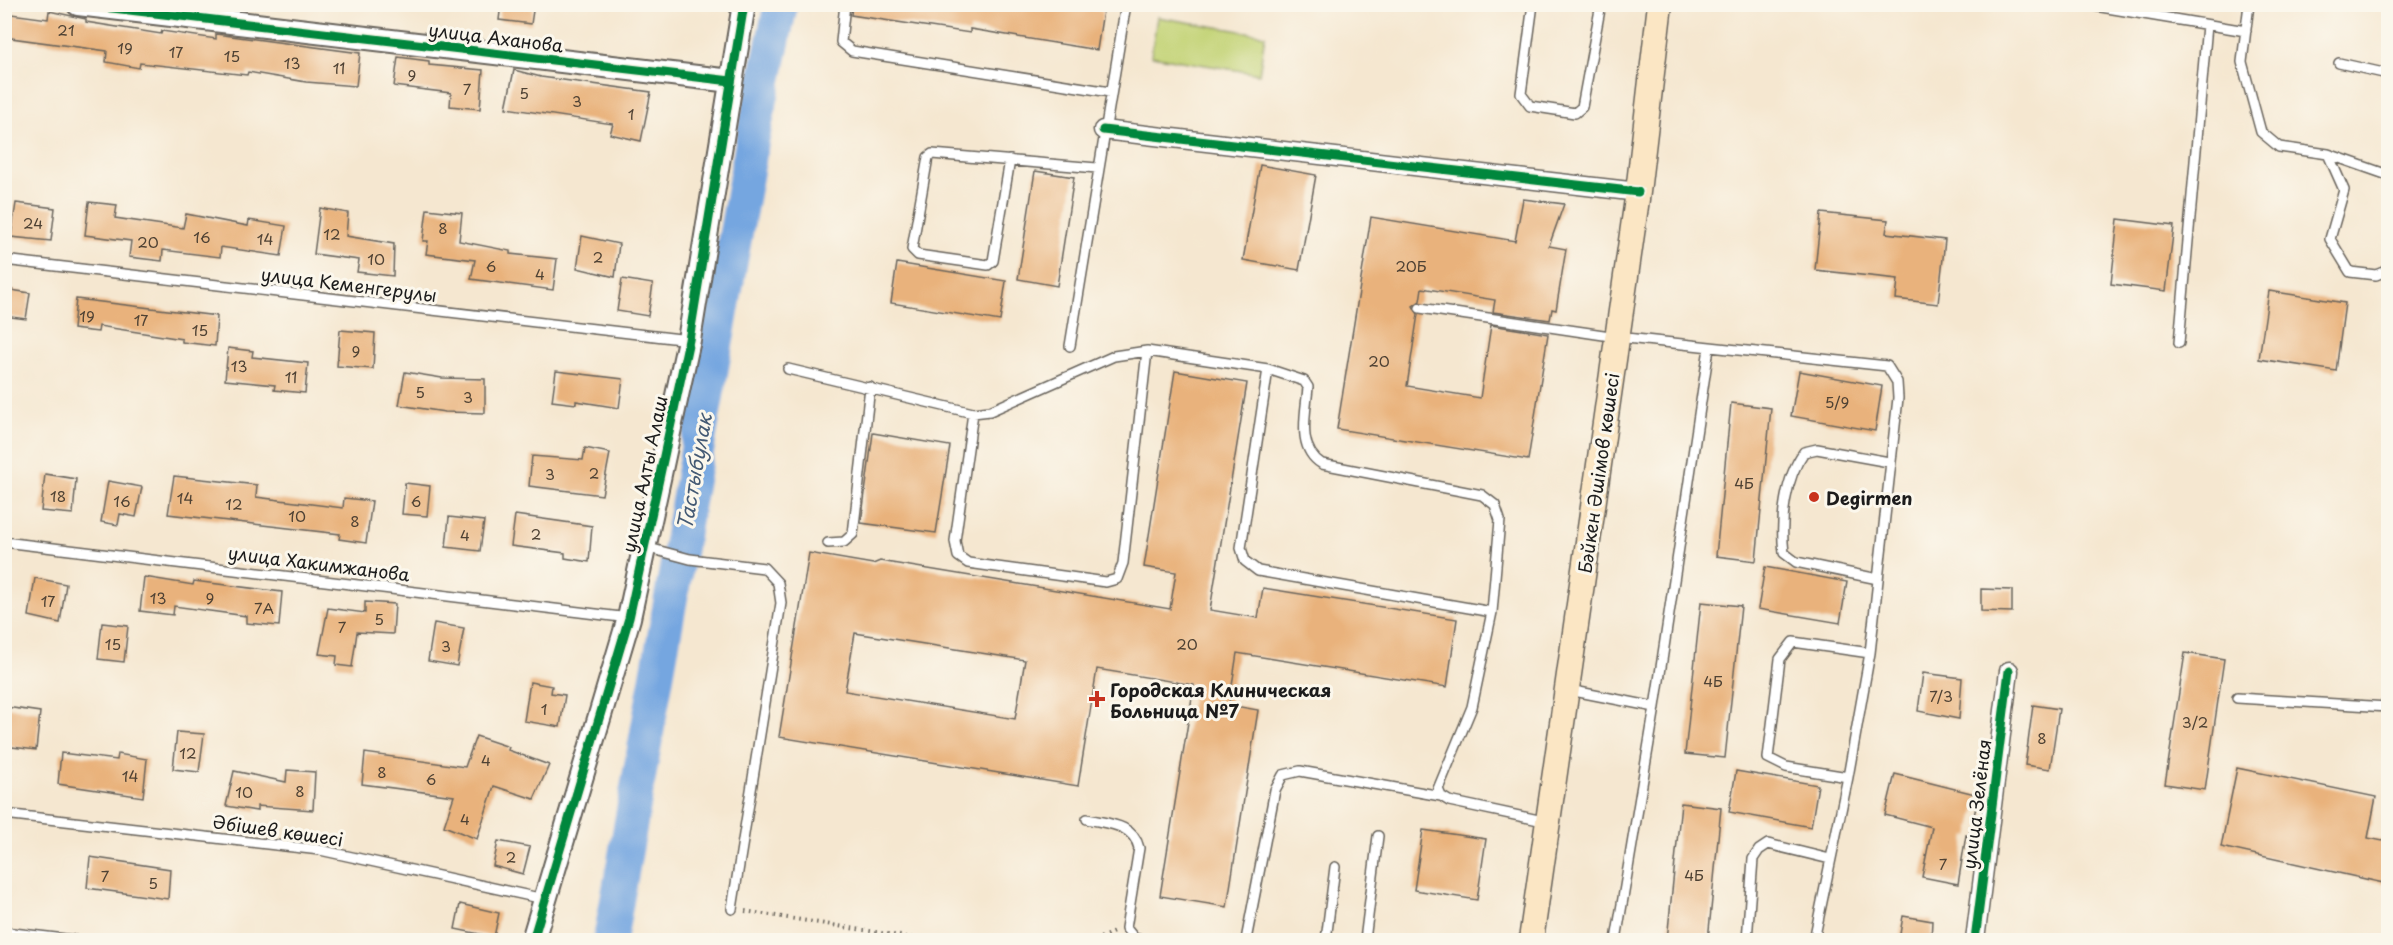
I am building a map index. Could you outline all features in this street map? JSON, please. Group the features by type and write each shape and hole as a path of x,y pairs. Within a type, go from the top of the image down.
{"main road":[{"name":"Бәйкен Әшімов көшесі","path":"1530,940 1638,192 1660,4"}],"street":[{"name":"улица Аханова","path":"78,4 731,81"},
{"name":"улица Алты Алаш","path":"533,940 629,618 689,340 744,4"},
{"path":"1103,130 1638,192"},
{"name":"улица Зелёная","path":"1976,940 2009,671"}],"lane":[{"path":"845,4 842,42 852,51 1110,92"},
{"path":"1070,346 1103,130 1125,10 1118,4"},
{"path":"1533,4 1521,94 1530,106 1575,113 1582,106 1600,4"},
{"path":"2083,4 2246,31"},
{"path":"2249,4 2242,62 2261,132 2279,147 2328,154 2388,175"},
{"path":"2178,343 2207,26"},
{"path":"2339,63 2388,74"},
{"path":"1010,160 993,261 988,265 918,255 912,249 928,157 932,154 1010,160 1097,168"},
{"path":"2328,154 2344,190 2330,239 2350,272 2376,275 2388,270"},
{"name":"улица Кеменгерулы","path":"4,260 689,340"},
{"path":"1420,308 1617,337 1887,366 1898,382 1870,653 1848,777 1814,940"},
{"path":"1616,940 1655,707 1709,348"},
{"path":"973,413 955,541 958,556 968,563 1106,582 1117,579 1123,563 1147,351"},
{"path":"788,369 973,413 990,411 1114,356 1147,351 1268,369 1304,381 1308,387 1305,444 1311,458 1322,464 1482,495 1495,505 1500,519 1492,612 1472,706 1438,789 1441,796"},
{"path":"1268,369 1241,548 1245,561 1258,571 1492,612"},
{"path":"828,543 844,542 853,534 870,387"},
{"path":"1878,579 1796,562 1784,552 1782,539 1790,476 1804,452 1817,449 1889,462"},
{"name":"улица Хакимжанова","path":"4,542 629,618"},
{"path":"645,547 690,559 764,568 778,583 781,603 732,909"},
{"path":"1848,777 1786,767 1768,758 1780,659 1792,642 1870,653"},
{"path":"1566,690 1655,707"},
{"path":"2237,698 2388,707"},
{"path":"1246,940 1275,790 1282,775 1299,771 1441,796 1449,801 1548,822"},
{"name":"Әбішев көшесі","path":"4,814 320,850 544,899"},
{"path":"1087,819 1127,828 1136,836 1139,848 1126,928 1134,938 1141,940"},
{"path":"1365,940 1378,836"},
{"path":"1747,940 1754,859 1759,850 1768,844 1830,860"},
{"path":"1326,940 1335,867"},
{"path":"4,932 74,940"}],"path":[{"path":"732,909 925,940"},
{"path":"1095,940 1126,928"}],"green space":[{"path":"1157,17 1265,35 1259,74 1151,56"}],"building":[{"path":"501,4 534,4 531,24 499,20"},
{"path":"852,4 1062,4 1103,11 1097,50 970,29 970,33 851,15"},
{"path":"49,11 86,19 86,22 161,34 162,31 216,39 216,34 360,53 356,86 306,82 248,72 247,75 140,63 139,68 106,62 107,51 4,37 4,13 48,19"},
{"path":"398,57 429,61 429,65 483,70 480,109 450,106 451,93 394,86"},
{"path":"514,70 541,77 651,92 641,141 610,134 613,124 506,108"},
{"path":"1260,165 1316,175 1299,270 1243,260"},
{"path":"1035,171 1074,177 1057,286 1018,279"},
{"path":"1523,199 1564,204 1549,246 1566,249 1556,310 1552,309 1550,320 1493,312 1495,300 1422,288 1420,301 1413,306 1418,314 1407,386 1480,398 1491,325 1548,334 1528,460 1337,429 1371,217 1515,241"},
{"path":"89,202 117,205 115,218 183,228 186,214 248,226 249,220 286,226 281,256 221,247 220,257 163,250 162,261 129,257 131,241 85,235"},
{"path":"16,203 55,208 51,241 11,237"},
{"path":"320,208 348,213 346,236 394,244 393,276 357,272 359,260 314,254"},
{"path":"427,209 462,213 459,241 510,251 510,254 557,259 553,290 471,279 475,260 426,254 428,241 423,241"},
{"path":"1821,213 1888,220 1886,233 1945,240 1938,304 1896,299 1898,279 1815,270"},
{"path":"2118,219 2174,226 2166,291 2111,284"},
{"path":"582,236 619,244 615,277 577,268"},
{"path":"897,263 1006,281 1000,321 891,303"},
{"path":"622,279 653,284 648,316 617,311"},
{"path":"4,289 30,293 26,319 4,316"},
{"path":"2269,291 2345,303 2336,371 2259,359"},
{"path":"76,299 217,316 215,346 99,326 98,332 73,329"},
{"path":"340,330 375,333 373,369 337,366"},
{"path":"228,348 253,351 252,357 308,363 305,393 274,390 275,385 225,380"},
{"path":"556,371 623,379 619,408 576,401 576,404 552,401"},
{"name":"Городская Клиническая Больница №7","path":"1175,371 1247,383 1210,610 1258,618 1263,588 1457,619 1447,687 1237,653 1229,705 1258,710 1227,907 1160,896 1194,685 1097,669 1078,786 779,737 809,553 873,564 880,561 1170,609 1176,572 1144,567","holes":["855,633 1025,660 1015,719 845,691"]},
{"path":"1799,371 1882,386 1875,431 1791,416"},
{"path":"405,372 442,378 485,379 485,413 445,412 399,405"},
{"path":"1731,403 1771,408 1756,561 1716,556"},
{"path":"873,433 950,446 936,533 861,523"},
{"path":"585,448 610,453 602,495 529,486 532,456 583,460"},
{"path":"45,474 76,479 73,514 41,511"},
{"path":"174,476 257,485 256,497 343,508 344,498 372,501 366,543 339,539 340,534 168,514"},
{"path":"108,481 142,487 136,517 120,514 118,525 101,522"},
{"path":"405,483 430,486 427,516 402,514"},
{"path":"515,515 592,526 589,562 565,558 565,553 511,546"},
{"path":"449,517 484,521 480,551 446,547"},
{"path":"1765,567 1847,582 1840,623 1758,609"},
{"path":"144,577 193,585 194,581 282,592 279,626 246,623 246,616 174,606 173,615 140,611"},
{"path":"35,578 66,584 60,623 29,616"},
{"path":"1981,589 2012,590 2012,612 1981,611"},
{"path":"365,602 395,604 393,634 357,632 352,667 336,665 337,656 319,654 328,608 365,613"},
{"path":"1701,602 1741,606 1725,758 1685,754"},
{"path":"102,623 128,626 124,662 98,659"},
{"path":"434,623 464,628 457,666 428,661"},
{"path":"2185,653 2224,659 2205,790 2165,784"},
{"path":"1923,673 1962,678 1959,719 1918,711"},
{"path":"530,682 552,686 551,693 565,695 560,727 524,721"},
{"path":"2033,705 2059,709 2050,769 2025,765"},
{"path":"6,707 40,712 36,750 4,746"},
{"path":"177,732 204,734 199,772 173,769"},
{"path":"476,736 509,747 508,750 549,765 534,799 494,786 477,839 444,826 454,796 362,784 365,753 465,767"},
{"path":"61,753 117,760 118,754 147,759 143,797 58,784"},
{"path":"2237,768 2376,797 2368,838 2388,842 2388,884 2221,847"},
{"path":"287,770 315,772 313,810 257,806 257,811 226,806 234,771 286,782"},
{"path":"1736,771 1818,785 1811,827 1729,812"},
{"path":"1895,774 1979,795 1969,836 1966,835 1958,884 1922,877 1932,827 1885,815"},
{"path":"1681,803 1721,808 1708,940 1667,940"},
{"path":"1423,830 1486,839 1477,900 1414,890"},
{"path":"498,841 530,847 523,874 493,866"},
{"path":"90,857 170,869 168,899 87,888"},
{"path":"460,904 499,913 494,937 455,929"},
{"path":"1903,916 1932,921 1931,940 1899,940"}],"waterway":[{"name":"Тастыбулак","path":"610,940 753,137 781,4"}],"cycle path":[{"path":"78,4 731,81"},
{"path":"533,940 629,618 689,340 744,4"},
{"path":"1103,130 1638,192"},
{"path":"1975,940 2009,671"}],"place":[{"name":"Degirmen","path":"1814,497"},
{"name":"Городская Клиническая Больница №7","path":"1097,699"}]}
